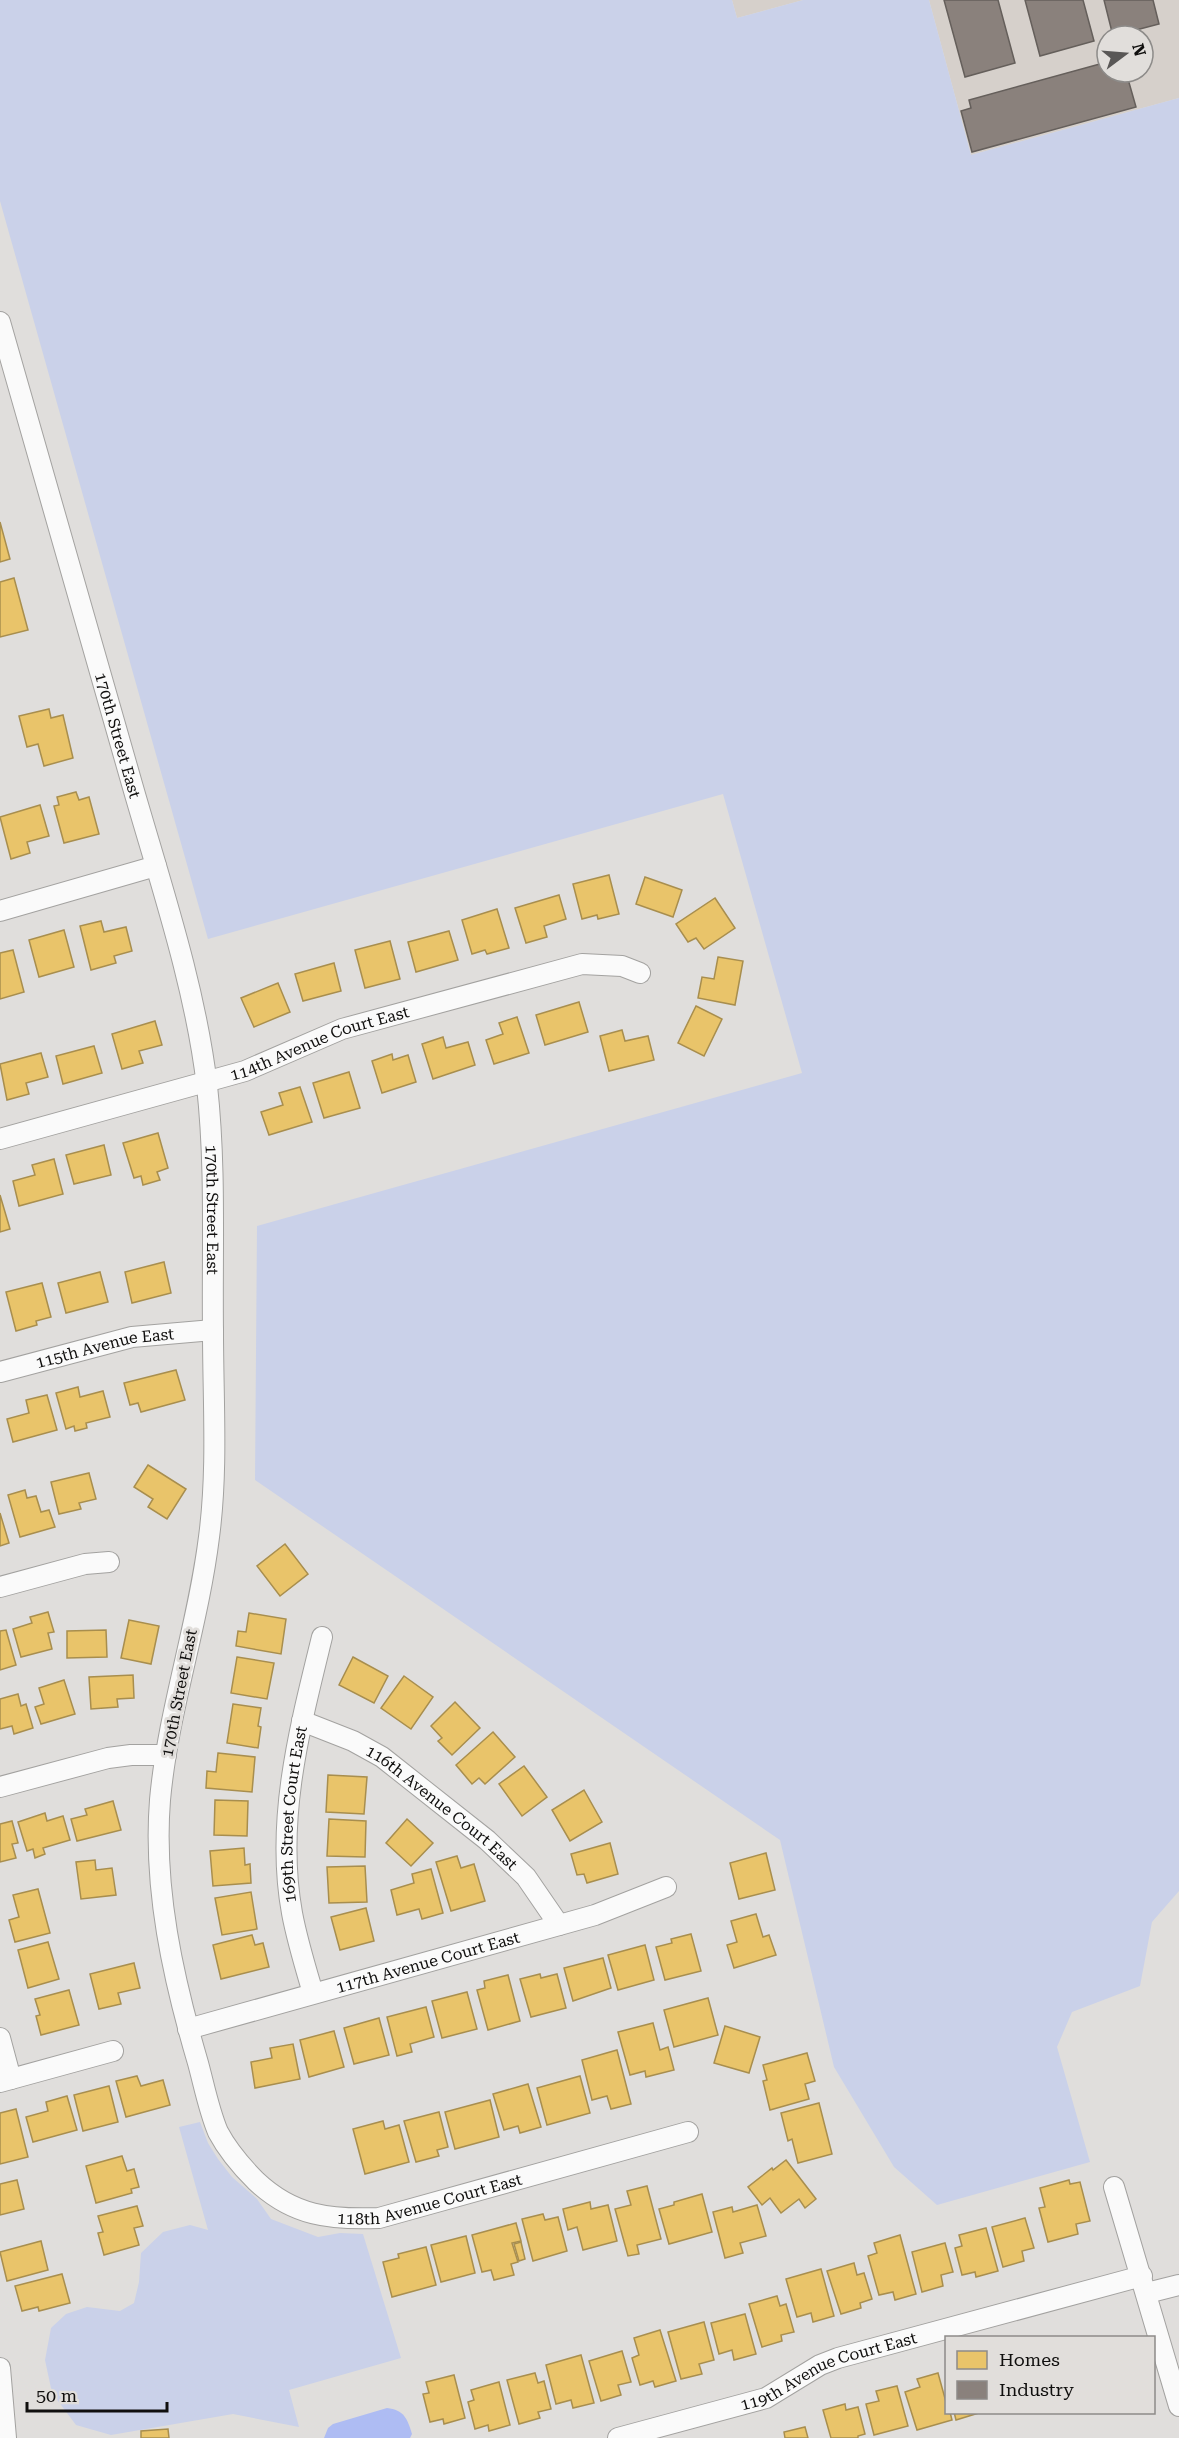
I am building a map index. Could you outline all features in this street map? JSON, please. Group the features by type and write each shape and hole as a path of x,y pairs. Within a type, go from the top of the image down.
{"street":[{"name":"170th Street East","path":"0,322 156,866 195,1014 206,1083 213,1152 214,1452 209,1538 166,1755 160,1799 159,1847 161,1891 176,1982 213,2115"},
{"path":"0,911 156,866"},
{"name":"114th Avenue Court East","path":"0,1139 245,1071 342,1029 582,964 622,966 640,974"},
{"name":"115th Avenue East","path":"0,1372 132,1337 213,1330"},
{"path":"0,1587 85,1564 109,1562"},
{"name":"169th Street Court East","path":"313,1993 292,1912 287,1845 291,1775 322,1637"},
{"name":"116th Avenue Court East","path":"302,1722 354,1740 391,1764 487,1840 526,1876 559,1925"},
{"path":"0,1787 108,1758 131,1755 166,1755"},
{"name":"117th Avenue Court East","path":"188,2029 604,1912 666,1887"},
{"path":"0,2038 6,2080 113,2051"},
{"name":"118th Avenue Court East","path":"213,2115 224,2141 257,2182 277,2197 303,2211 341,2220 379,2218 688,2132"},
{"path":"1114,2187 1145,2284 1179,2406"},
{"name":"119th Avenue Court East","path":"618,2438 766,2398 838,2358 1145,2284 1179,2285"},
{"path":"0,2368 6,2438"}],"shaded area":[{"path":"0,0 732,0 737,18 803,0 929,0 971,155 1179,98 1179,1891 1152,1922 1140,1986 1072,2012 1057,2047 1090,2162 937,2205 894,2167 834,2067 780,1840 255,1480 257,1226 802,1073 723,794 208,939 0,201"},
{"path":"732,0 803,0 737,18"},
{"path":"929,0 1179,0 1179,98 971,155"},
{"path":"200,2122 208,2143 218,2159 232,2177 257,2199 271,2219 318,2237 340,2233 363,2234 401,2358 289,2390 299,2427 233,2414 111,2435 76,2425 52,2393 45,2360 51,2328 66,2314 87,2307 120,2311 134,2303 139,2282 141,2253 163,2232 190,2225 208,2230 179,2127"}],"water":[{"path":"387,2408 404,2416 412,2434 410,2438 324,2438 328,2428 333,2424"}],"building: Homes":[{"path":"0,522 10,559 0,562"},
{"path":"14,578 28,630 0,637 0,582"},
{"path":"49,709 51,718 63,715 73,758 44,766 38,744 27,747 19,716"},
{"path":"76,792 79,800 89,797 99,834 64,843 54,806 59,805 57,797"},
{"path":"40,805 49,836 27,842 30,853 11,859 0,817"},
{"path":"609,875 619,914 598,919 597,915 582,919 573,884"},
{"path":"645,877 682,890 673,917 636,904"},
{"path":"559,895 566,919 544,926 547,937 526,943 515,908"},
{"path":"715,898 735,928 704,949 696,938 688,942 676,924"},
{"path":"497,909 509,948 487,954 485,950 472,954 462,920"},
{"path":"101,921 104,932 126,927 132,951 114,956 116,963 91,970 80,926"},
{"path":"64,930 74,967 39,977 29,940"},
{"path":"449,931 458,960 416,972 408,942"},
{"path":"390,941 400,979 365,988 355,950"},
{"path":"13,950 24,992 0,999 0,953"},
{"path":"718,957 743,961 735,1005 698,998 702,977 714,979"},
{"path":"334,963 341,991 303,1001 295,974"},
{"path":"278,983 290,1012 254,1027 241,998"},
{"path":"579,1002 588,1032 545,1045 536,1015"},
{"path":"696,1006 722,1019 704,1056 678,1043"},
{"path":"517,1017 529,1053 494,1064 486,1040 503,1034 499,1023"},
{"path":"155,1021 162,1045 139,1051 143,1063 122,1069 112,1034"},
{"path":"622,1030 625,1041 648,1036 654,1060 609,1071 600,1036"},
{"path":"443,1037 446,1048 468,1042 475,1065 433,1079 422,1044"},
{"path":"94,1046 102,1073 63,1084 56,1056"},
{"path":"41,1053 48,1077 26,1083 29,1094 7,1100 0,1064"},
{"path":"392,1054 393,1060 408,1055 416,1082 382,1093 372,1061"},
{"path":"349,1072 360,1108 324,1118 313,1083"},
{"path":"300,1087 312,1122 269,1135 261,1112 283,1105 279,1093"},
{"path":"158,1133 168,1168 157,1172 160,1180 143,1185 141,1176 134,1178 123,1143"},
{"path":"104,1145 111,1175 74,1184 66,1155"},
{"path":"54,1159 63,1194 19,1206 13,1181 35,1175 32,1165"},
{"path":"0,1195 10,1229 0,1232"},
{"path":"164,1262 171,1293 132,1303 125,1272"},
{"path":"100,1272 108,1302 66,1313 58,1283"},
{"path":"42,1283 51,1317 36,1321 37,1325 16,1331 6,1292"},
{"path":"176,1370 185,1400 141,1412 138,1403 130,1405 124,1383"},
{"path":"78,1387 80,1397 103,1391 110,1417 86,1423 87,1428 75,1431 74,1426 66,1429 56,1393"},
{"path":"47,1395 57,1430 13,1442 7,1419 29,1413 26,1400"},
{"path":"148,1465 186,1489 167,1519 148,1507 153,1499 134,1487"},
{"path":"89,1473 96,1499 79,1503 81,1509 59,1514 51,1482"},
{"path":"25,1490 27,1498 36,1496 41,1512 49,1510 55,1527 20,1537 8,1495"},
{"path":"0,1513 9,1543 0,1546"},
{"path":"285,1544 308,1574 280,1596 257,1566"},
{"path":"48,1612 54,1632 48,1633 52,1649 21,1657 13,1629 32,1623 30,1617"},
{"path":"249,1613 286,1619 281,1654 236,1646 238,1631 246,1632"},
{"path":"129,1620 159,1626 151,1664 121,1658"},
{"path":"6,1630 16,1665 0,1670 0,1631"},
{"path":"106,1630 107,1657 67,1658 67,1631"},
{"path":"237,1657 274,1663 267,1699 231,1693"},
{"path":"353,1657 388,1676 374,1703 339,1685"},
{"path":"133,1675 134,1698 117,1699 118,1707 91,1709 89,1677"},
{"path":"404,1676 433,1697 411,1729 381,1708"},
{"path":"64,1680 75,1714 41,1724 35,1707 44,1704 39,1688"},
{"path":"18,1694 21,1706 26,1704 33,1728 14,1734 12,1726 0,1729 0,1699"},
{"path":"455,1702 480,1728 452,1755 438,1741 442,1738 431,1726"},
{"path":"233,1704 261,1708 258,1748 227,1743"},
{"path":"493,1732 515,1757 485,1784 479,1778 472,1784 456,1765"},
{"path":"218,1753 255,1757 252,1792 206,1788 207,1771 216,1772"},
{"path":"524,1766 547,1797 522,1816 499,1784"},
{"path":"328,1775 367,1777 364,1814 326,1812"},
{"path":"584,1790 602,1822 570,1841 552,1810"},
{"path":"215,1800 248,1801 247,1836 214,1835"},
{"path":"113,1801 121,1830 77,1841 71,1819 87,1815 85,1809"},
{"path":"45,1813 47,1821 63,1816 70,1840 43,1848 45,1854 35,1858 33,1849 27,1851 18,1822"},
{"path":"329,1819 366,1821 365,1857 327,1856"},
{"path":"407,1819 433,1843 411,1866 386,1843"},
{"path":"12,1821 18,1843 12,1844 16,1858 0,1862 0,1824"},
{"path":"610,1843 618,1874 587,1883 584,1874 577,1875 571,1854"},
{"path":"244,1848 245,1865 250,1864 251,1883 213,1886 210,1851"},
{"path":"766,1853 775,1890 739,1899 730,1863"},
{"path":"457,1856 461,1868 474,1864 485,1901 451,1911 436,1862"},
{"path":"95,1860 96,1870 112,1868 116,1895 81,1899 76,1862"},
{"path":"365,1866 367,1902 329,1903 327,1867"},
{"path":"431,1869 443,1913 422,1919 419,1909 397,1915 391,1890 414,1883 412,1874"},
{"path":"38,1889 50,1933 15,1942 9,1920 19,1917 13,1895"},
{"path":"251,1892 257,1929 222,1935 215,1898"},
{"path":"366,1908 374,1941 340,1950 331,1917"},
{"path":"756,1914 763,1937 769,1935 776,1955 734,1968 727,1945 737,1942 731,1921"},
{"path":"691,1934 701,1971 665,1980 656,1947 672,1943 671,1939"},
{"path":"252,1935 255,1945 263,1943 269,1967 221,1979 213,1945"},
{"path":"48,1942 59,1979 28,1988 18,1950"},
{"path":"645,1945 654,1980 618,1990 608,1955"},
{"path":"603,1958 611,1988 573,2001 564,1968"},
{"path":"134,1963 140,1988 118,1993 121,2004 99,2009 90,1974"},
{"path":"540,1974 541,1978 557,1974 566,2008 531,2017 520,1979"},
{"path":"508,1975 520,2021 488,2030 477,1990 485,1988 484,1981"},
{"path":"69,1990 79,2025 41,2035 36,2016 40,2015 35,1999"},
{"path":"467,1992 477,2029 442,2038 432,2001"},
{"path":"708,1998 718,2035 674,2047 664,2010"},
{"path":"426,2007 434,2037 410,2044 412,2052 397,2056 387,2017"},
{"path":"379,2018 389,2055 354,2064 344,2028"},
{"path":"653,2023 660,2050 668,2047 674,2070 646,2077 645,2071 630,2075 618,2032"},
{"path":"725,2026 760,2037 749,2073 714,2063"},
{"path":"334,2031 344,2067 309,2077 300,2040"},
{"path":"293,2044 300,2079 255,2088 251,2062 272,2058 270,2048"},
{"path":"617,2050 631,2104 611,2109 607,2096 592,2100 582,2060"},
{"path":"807,2053 815,2081 805,2084 809,2099 770,2110 763,2081 767,2080 763,2065"},
{"path":"137,2076 141,2086 163,2080 170,2105 126,2117 116,2081"},
{"path":"580,2076 590,2113 547,2125 537,2088"},
{"path":"528,2084 541,2127 520,2133 518,2126 504,2130 493,2094"},
{"path":"109,2086 118,2122 83,2131 74,2095"},
{"path":"67,2096 77,2130 33,2142 26,2117 48,2111 46,2102"},
{"path":"490,2100 499,2137 455,2149 445,2112"},
{"path":"819,2103 832,2154 798,2163 792,2139 788,2141 781,2113"},
{"path":"16,2109 28,2157 0,2164 0,2113"},
{"path":"439,2112 448,2147 437,2150 439,2156 416,2162 404,2121"},
{"path":"383,2121 385,2129 399,2125 409,2162 365,2174 353,2129"},
{"path":"122,2156 127,2171 134,2169 139,2187 131,2189 132,2193 96,2203 86,2166"},
{"path":"786,2160 816,2199 805,2208 799,2199 781,2213 770,2198 762,2205 748,2187"},
{"path":"17,2180 24,2209 0,2215 0,2184"},
{"path":"1069,2180 1070,2184 1080,2182 1090,2221 1076,2224 1078,2234 1048,2242 1039,2208 1045,2207 1040,2188"},
{"path":"647,2186 661,2239 637,2245 639,2254 628,2256 615,2209 631,2205 627,2191"},
{"path":"702,2194 712,2232 669,2244 659,2209"},
{"path":"590,2202 591,2209 608,2205 617,2241 583,2250 577,2227 568,2230 563,2209"},
{"path":"757,2205 766,2236 740,2243 743,2253 725,2258 713,2212 732,2207 733,2212"},
{"path":"137,2206 143,2226 134,2228 139,2245 104,2255 98,2233 103,2232 98,2216"},
{"path":"543,2214 545,2220 558,2217 567,2251 533,2261 522,2219"},
{"path":"1025,2218 1034,2248 1022,2251 1024,2261 1003,2267 992,2227"},
{"path":"516,2223 521,2241 512,2243 518,2262 511,2264 514,2275 494,2280 491,2270 482,2272 472,2235"},
{"path":"986,2228 998,2271 976,2277 975,2272 962,2275 955,2248 962,2246 959,2235"},
{"path":"900,2235 916,2294 895,2300 893,2292 879,2295 868,2256 877,2253 874,2243"},
{"path":"466,2236 475,2273 441,2282 431,2245"},
{"path":"41,2241 48,2270 7,2281 0,2252"},
{"path":"521,2242 525,2259 519,2261 514,2244"},
{"path":"945,2243 953,2272 941,2275 943,2286 922,2292 912,2252"},
{"path":"426,2247 436,2285 392,2297 383,2262 399,2258 398,2254"},
{"path":"854,2263 857,2275 864,2273 872,2299 860,2303 861,2308 841,2314 827,2271"},
{"path":"821,2269 834,2316 813,2322 811,2313 797,2317 786,2279"},
{"path":"62,2274 70,2303 39,2311 38,2307 22,2311 15,2286"},
{"path":"777,2296 780,2306 786,2304 794,2332 781,2335 782,2341 762,2347 749,2304"},
{"path":"745,2314 756,2354 734,2360 732,2350 719,2354 711,2323"},
{"path":"704,2322 714,2360 699,2364 702,2374 681,2379 668,2332"},
{"path":"660,2330 676,2381 655,2387 653,2381 640,2385 632,2358 639,2355 634,2338"},
{"path":"622,2351 631,2382 618,2385 621,2395 601,2401 589,2361"},
{"path":"581,2355 594,2403 573,2408 571,2400 556,2404 546,2365"},
{"path":"535,2373 538,2383 544,2381 551,2409 538,2412 540,2418 519,2424 507,2380"},
{"path":"938,2373 945,2398 945,2414 950,2414 952,2420 917,2430 905,2392 920,2387 917,2379"},
{"path":"454,2375 465,2418 444,2424 443,2419 430,2422 423,2394 429,2393 426,2382"},
{"path":"499,2382 510,2425 489,2431 488,2425 475,2429 468,2402 474,2400 471,2390"},
{"path":"897,2386 908,2426 874,2435 866,2404 879,2401 876,2391"},
{"path":"845,2404 846,2410 858,2407 865,2434 858,2438 831,2438 823,2410"},
{"path":"954,2414 976,2414 956,2420"},
{"path":"805,2427 808,2438 785,2438 784,2432"},
{"path":"168,2429 169,2438 141,2438 141,2431"}],"building: Industry":[{"path":"944,0 998,0 1015,63 965,77"},
{"path":"1025,0 1083,0 1094,41 1040,56"},
{"path":"1104,0 1153,0 1159,24 1110,24"},
{"path":"1095,65 1095,84 1129,84 1136,107 972,152 961,111 971,108 969,100"}]}
